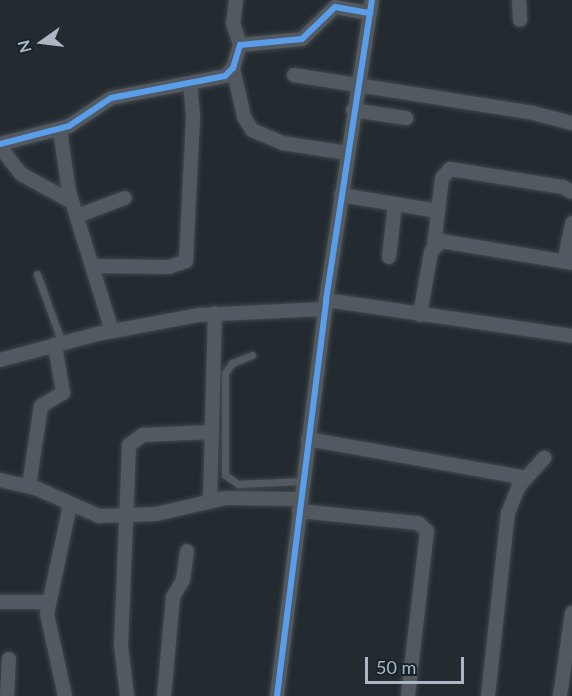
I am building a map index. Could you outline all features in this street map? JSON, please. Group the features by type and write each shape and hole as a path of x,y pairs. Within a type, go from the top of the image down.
{"street":[{"path":"72,202 21,174 0,146 60,130 111,98 225,76 233,68 240,45 233,23 236,0"},
{"path":"519,0 520,20"},
{"path":"240,45 302,39 335,7 371,7 353,110 325,304 277,696"},
{"path":"233,68 244,117 252,130 282,143 347,153"},
{"path":"294,75 524,111 572,123"},
{"path":"95,266 169,267 186,261 193,116 190,83"},
{"path":"353,110 406,118"},
{"path":"60,130 72,202 95,266 112,331"},
{"path":"420,315 434,246 442,178 450,169 563,187 572,192"},
{"path":"340,195 438,211"},
{"path":"77,216 125,198"},
{"path":"389,257 395,204"},
{"path":"434,246 449,242 568,263 572,223"},
{"path":"0,360 112,331 215,313 325,304 572,336"},
{"path":"210,501 215,313"},
{"path":"29,486 41,406 63,393 58,344"},
{"path":"127,696 121,645 124,517 132,440 143,435 212,432"},
{"path":"308,439 526,478"},
{"path":"488,696 505,527 512,501 526,478 544,458"},
{"path":"0,480 29,486 99,516 124,517 210,501 300,505 418,524 427,531 408,696"},
{"path":"65,696 47,625 48,602 70,505"},
{"path":"164,696 173,597 183,580 187,551"},
{"path":"0,602 48,602"},
{"path":"560,696 572,613"},
{"path":"7,696 9,659"}],"lane":[{"path":"37,274 58,344"},
{"path":"252,355 232,363 225,373 225,475 238,484 303,482"}],"cycle path":[{"path":"277,696 326,300 372,0"},
{"path":"0,144 69,126 111,98 225,76 233,68 240,45 302,39 335,7 370,13"}]}
